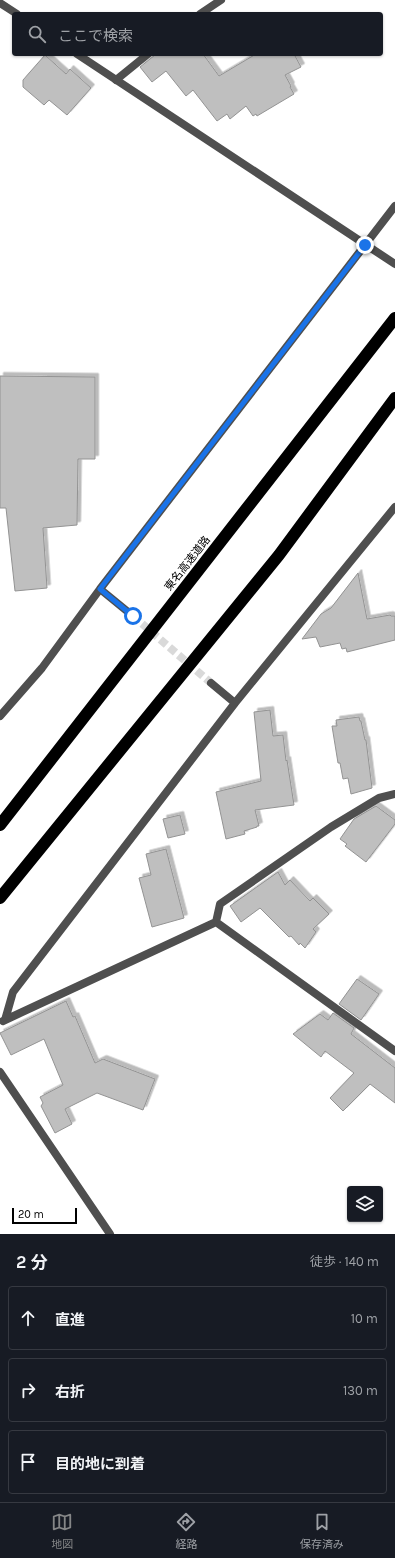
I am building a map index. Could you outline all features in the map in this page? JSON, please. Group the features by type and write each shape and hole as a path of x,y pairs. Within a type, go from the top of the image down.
{"highway":[{"name":"東名高速道路","path":"0,825 395,318"},
{"path":"0,898 279,555 395,398"}],"street":[{"path":"203,12 221,0"},
{"path":"0,3 14,12"},
{"path":"80,56 395,264"},
{"path":"116,80 146,56"},
{"path":"0,716 42,668 100,589 395,206"},
{"path":"2,1021 13,992 235,703 395,506"},
{"path":"100,589 133,616"},
{"path":"211,683 235,703"},
{"path":"216,922 220,904 331,827 379,798 395,794"},
{"path":"2,1021 216,922"},
{"path":"216,922 395,1051"},
{"path":"0,1072 110,1234"}],"building":[{"path":"44,56 46,56 66,74 70,69 91,88 67,115 49,100 44,105 23,87 23,80"},
{"path":"154,56 204,56 219,76 253,56 295,56 301,67 285,75 294,94 257,116 256,114 253,116 246,106 230,119 227,114 217,121 193,90 186,96 166,71 152,82 140,67"},
{"path":"0,376 95,377 95,459 78,459 77,525 43,528 47,588 15,591 6,508 0,508"},
{"path":"358,573 367,619 390,615 395,616 395,640 347,652 346,648 342,649 340,643 320,647 316,637 302,639 321,614 331,608"},
{"path":"270,710 273,736 283,735 294,805 255,810 259,826 244,831 245,834 226,839 216,792 261,781 254,712"},
{"path":"359,717 366,740 372,788 351,794 348,778 343,779 340,763 338,763 332,726 337,726 336,720"},
{"path":"376,806 395,820 395,824 366,862 345,846 347,844 340,839 354,819"},
{"path":"180,815 185,834 168,838 163,819"},
{"path":"166,849 184,918 152,927 139,878 151,875 146,854"},
{"path":"278,872 285,885 290,880 310,901 313,898 329,914 313,929 316,932 305,948 300,943 299,945 291,936 289,937 260,908 241,922 230,906"},
{"path":"357,979 379,994 361,1020 339,1004"},
{"path":"66,1001 73,1017 75,1016 95,1063 103,1059 155,1079 143,1110 97,1093 65,1109 72,1124 55,1133 41,1106 43,1103 40,1097 63,1085 44,1039 11,1055 0,1033"},
{"path":"333,1013 354,1028 351,1034 395,1068 395,1103 370,1084 343,1111 330,1098 354,1073 325,1051 321,1057 293,1034 320,1014 328,1020"}],"tunnel":[{"path":"133,616 211,683"}],"route":[{"path":"133,616 100,589 365,245"}]}
